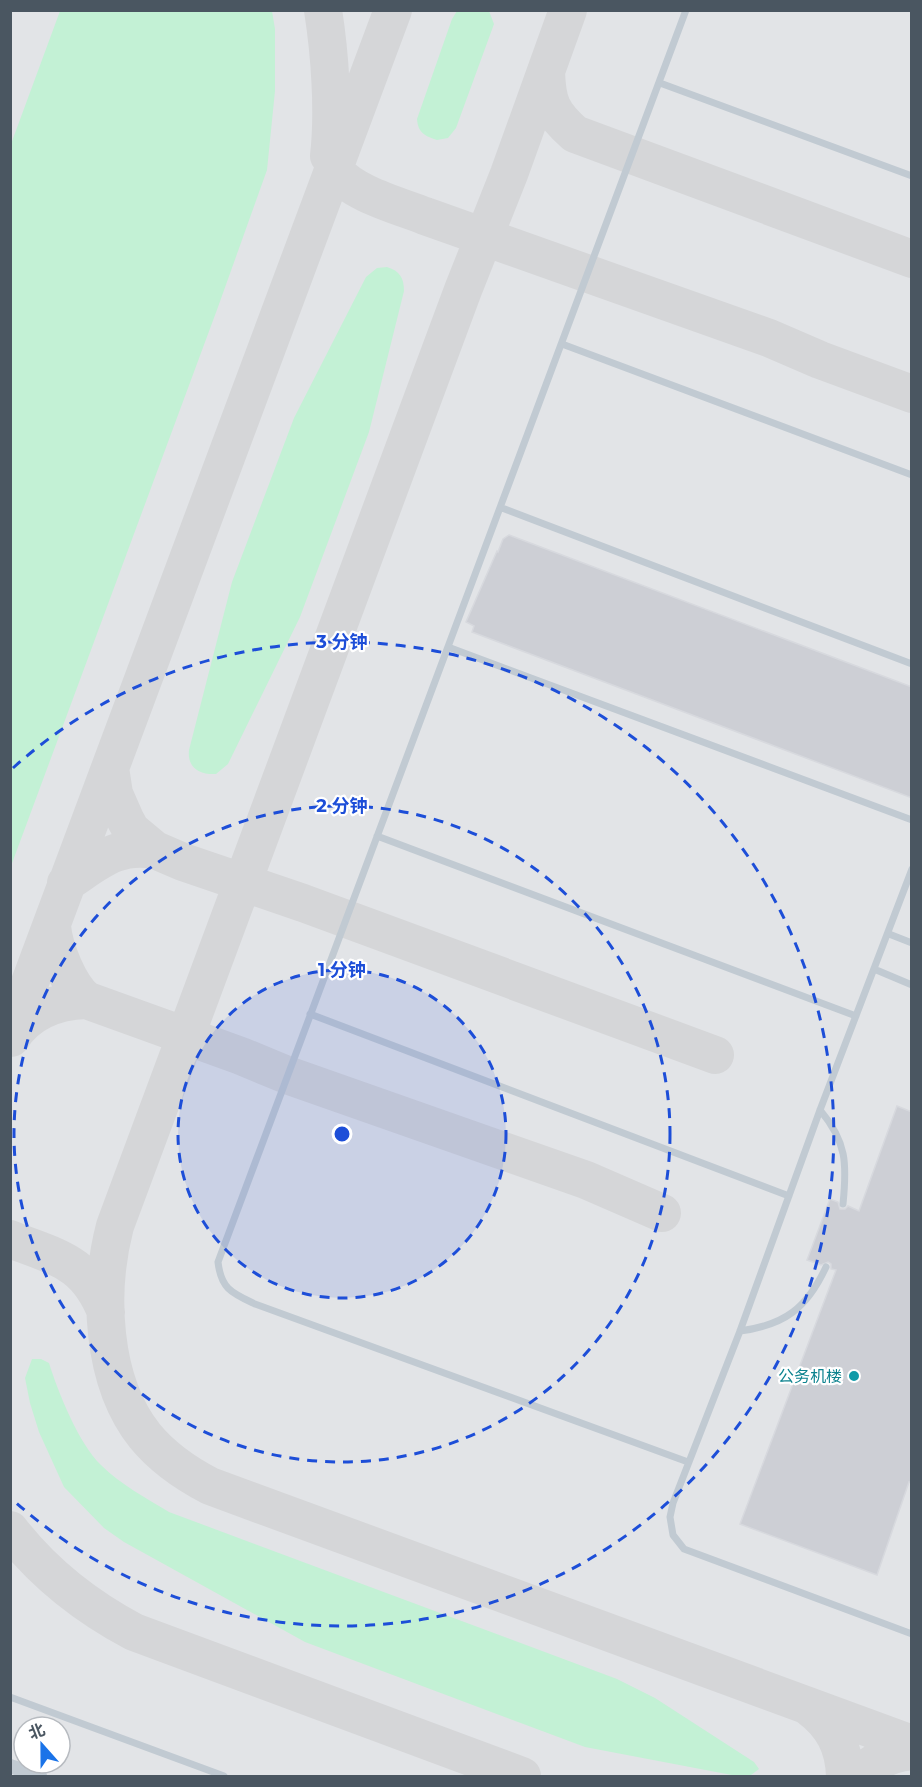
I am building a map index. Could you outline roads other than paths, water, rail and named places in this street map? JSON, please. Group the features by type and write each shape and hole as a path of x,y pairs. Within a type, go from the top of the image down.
{"street":[{"path":"10,1766 40,1776"}],"lane":[{"path":"686,10 502,508 218,1262 219,1272 227,1288 235,1295 255,1304 688,1462"},
{"path":"660,83 912,176"},
{"path":"562,344 912,475"},
{"path":"502,508 912,664"},
{"path":"448,647 912,820"},
{"path":"377,836 856,1016"},
{"path":"912,869 820,1110 740,1331 688,1462 670,1517 674,1535 684,1549 912,1634"},
{"path":"888,934 912,943"},
{"path":"874,969 912,985"},
{"path":"310,1014 789,1196"},
{"path":"820,1110 830,1122 840,1141 846,1160 843,1204"},
{"path":"740,1331 779,1322 795,1311 809,1296 826,1266"},
{"path":"10,1697 224,1776"}],"place":[{"name":"公务机楼","path":"854,1376"}]}
